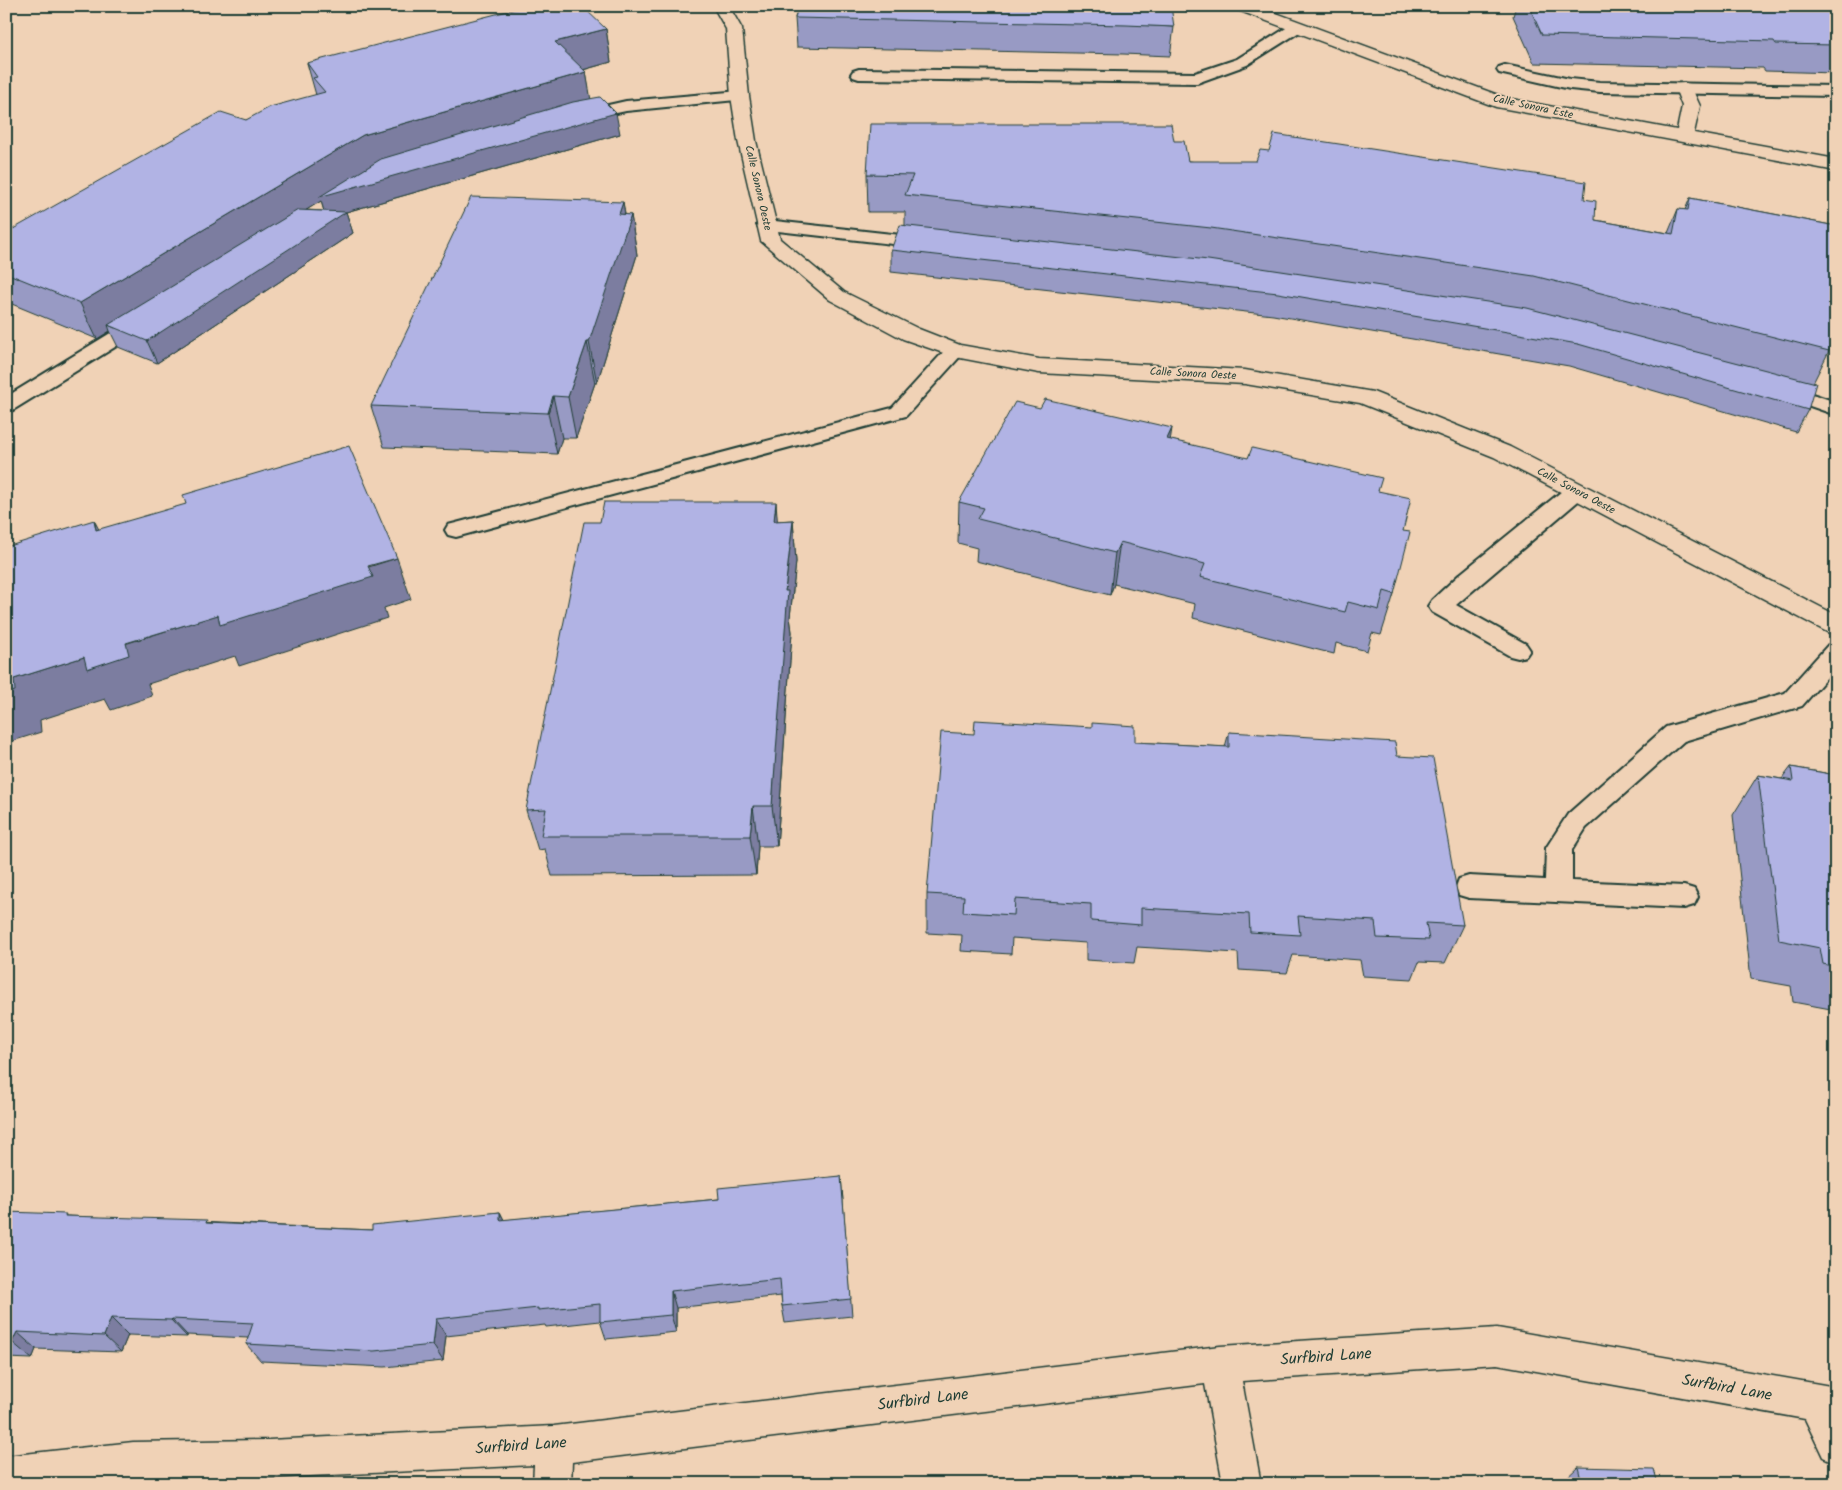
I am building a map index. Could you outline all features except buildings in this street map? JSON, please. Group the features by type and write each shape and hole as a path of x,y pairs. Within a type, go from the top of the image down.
{"street":[{"name":"Calle Sonora Oeste","path":"721,6 734,29 740,96 747,142 771,241 837,296 911,334 955,351 1039,366 1245,377 1365,397 1502,452 1575,492 1836,626"},
{"name":"Calle Sonora Este","path":"1242,6 1296,28 1502,103 1836,165"},
{"path":"1684,88 1691,106 1684,137"},
{"name":"Surfbird Lane","path":"6,1475 133,1461 269,1459 554,1445 1220,1364 1496,1346 1826,1405"},
{"path":"1220,1364 1242,1484"},
{"path":"1826,1405 1836,1444"},
{"path":"552,1484 554,1445"}],"lane":[{"path":"860,74 1197,78 1242,62 1296,28"},
{"path":"1506,70 1570,84 1836,91"},
{"path":"564,120 626,106 740,96"},
{"path":"766,225 948,245"},
{"path":"6,406 157,312"},
{"path":"456,530 899,412 955,351"},
{"path":"1761,384 1800,394 1836,409"},
{"path":"1518,650 1440,606 1468,580 1575,492"},
{"path":"1558,891 1559,848 1577,821 1675,734 1794,700 1836,651"},
{"path":"1469,887 1684,897"}]}
